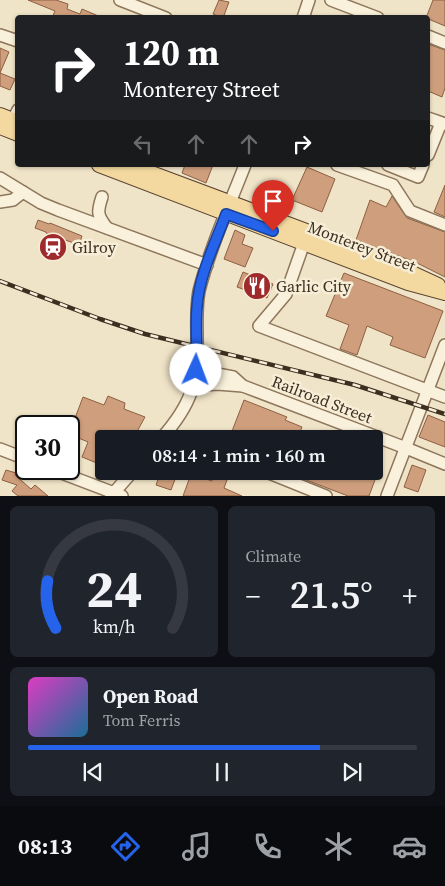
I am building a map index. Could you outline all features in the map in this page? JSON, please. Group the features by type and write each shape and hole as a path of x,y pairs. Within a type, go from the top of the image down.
{"main road":[{"path":"0,115 15,121"},
{"path":"0,127 15,121"},
{"name":"Monterey Street","path":"105,167 404,270 445,289"},
{"name":"Monterey Street","path":"134,167 304,244 408,283 445,293"}],"street":[{"path":"120,0 158,15"},
{"path":"304,15 310,0"},
{"path":"331,0 370,15"},
{"path":"0,35 15,40"},
{"path":"430,37 445,43"},
{"path":"430,119 443,124 430,148"},
{"path":"168,430 187,404 194,386 199,293 207,264 244,167"},
{"path":"343,167 393,185 410,211 445,225"},
{"path":"393,167 418,177 422,167"},
{"path":"0,178 41,203 64,213 207,264"},
{"path":"0,202 13,200 23,192"},
{"path":"102,197 98,210 100,219 107,228"},
{"path":"304,244 286,294 259,326 445,397"},
{"path":"387,496 445,345"},
{"name":"Railroad Street","path":"196,370 233,377 243,386"},
{"name":"Railroad Street","path":"194,386 217,384 243,386 445,464"},
{"path":"0,449 15,455"},
{"path":"78,480 116,495 127,480"},
{"path":"286,480 326,496"}],"building":[{"path":"28,0 56,0 68,4 67,9 80,14 82,9 96,15 53,15 55,11"},
{"path":"219,0 229,2 224,15 213,14"},
{"path":"433,0 445,0 445,26 430,20 430,15 427,15"},
{"path":"430,45 445,50 445,88 442,97 430,92"},
{"path":"0,48 9,52 0,73"},
{"path":"0,73 15,79 10,90 0,86"},
{"path":"184,167 212,167 206,183 182,173"},
{"path":"307,167 335,179 322,212 292,200"},
{"path":"445,185 445,217 434,212"},
{"path":"392,196 407,218 445,232 445,277 415,262 356,240 370,200 386,207"},
{"path":"38,220 82,236 79,245 35,228"},
{"path":"235,230 245,235 242,244 253,248 245,267 224,259"},
{"path":"243,272 273,284 267,298 237,287"},
{"path":"344,273 443,311 425,358 390,345 393,337 367,326 357,355 340,349 349,325 326,316"},
{"path":"108,396 125,403 124,409 145,417 138,430 95,430 95,462 82,457 88,442 80,439 80,415 76,415 83,397 104,405"},
{"path":"244,400 287,417 285,420 302,427 301,430 232,430"},
{"path":"428,415 445,422 445,447 419,437"},
{"path":"412,465 426,470 418,492 404,487"},
{"path":"6,470 15,473 15,480 21,480 31,489 35,485 48,496 18,496 12,491 17,485 2,480"},
{"path":"158,480 175,480 171,490 156,485"},
{"path":"189,480 227,480 224,488 242,496 183,496"},
{"path":"306,480 375,480 369,496 348,496"}],"railway":[{"path":"0,281 145,334 355,385 445,414"}],"place":[{"name":"Gilroy","path":"53,247"},
{"name":"Garlic City","path":"257,286"}],"route":[{"path":"196,370 199,293 226,214 273,231"}]}
